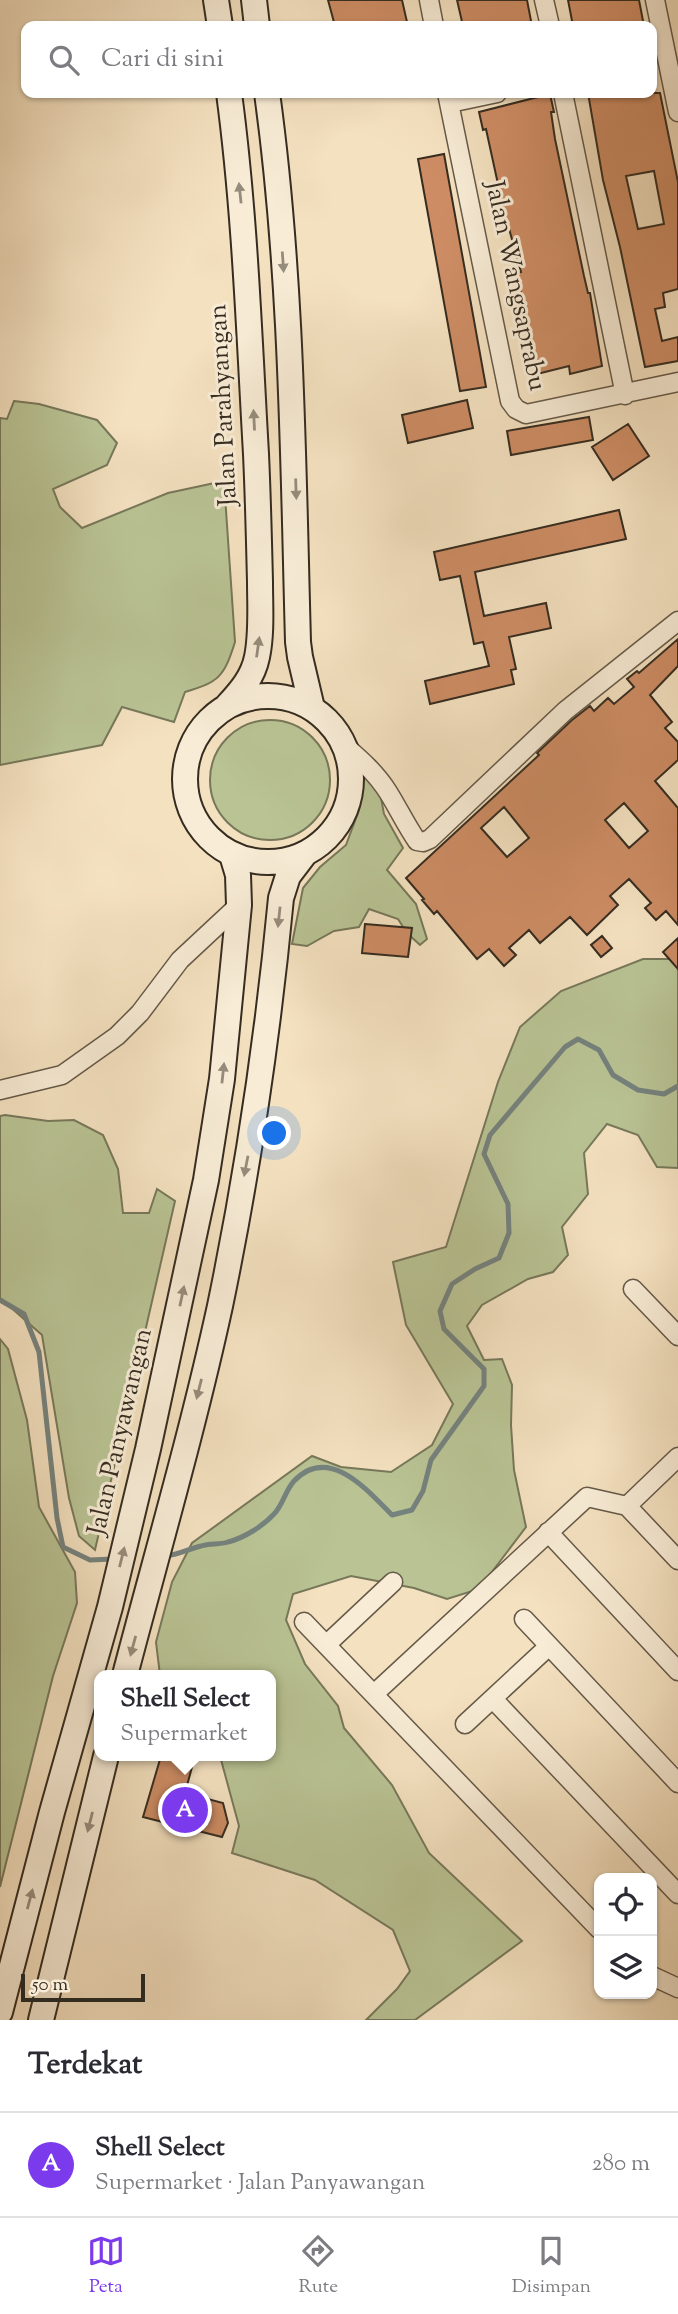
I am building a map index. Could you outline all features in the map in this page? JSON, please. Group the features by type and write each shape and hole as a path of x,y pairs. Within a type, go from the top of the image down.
{"main road":[{"path":"216,0 219,21"},
{"path":"254,0 256,21"},
{"name":"Jalan Parahyangan","path":"227,706 243,689 251,675 257,657 261,626 250,320 245,240 230,98"},
{"path":"273,98 290,365 299,650 312,708"},
{"path":"126,1670 219,1306 246,1167 264,1054 281,898 288,876 304,855 325,840 341,820 350,796 351,771 345,746 331,725 312,708 292,699 270,695 248,698 227,706 206,723 192,744 184,769 185,796 194,820 210,841 232,855 256,862 280,862 304,855"},
{"name":"Jalan Panyawangan","path":"0,2012 110,1607 179,1314 206,1180 222,1079 239,905 238,875 232,855"},
{"path":"41,2020 105,1761"}],"street":[{"path":"429,0 433,21"},
{"path":"544,0 549,21"},
{"path":"654,0 678,112"},
{"name":"Jalan Wangsaprabu","path":"449,98 510,401 516,409 526,414 678,382"},
{"path":"564,98 625,395"},
{"path":"345,746 375,774 389,793 406,826 417,841 423,842 430,839 565,711 678,621"},
{"path":"0,1090 62,1074 117,1037 140,1013 180,960 239,905"},
{"path":"634,1289 678,1336"},
{"path":"627,1506 678,1457"},
{"path":"374,1694 587,1497 627,1506 678,1560"},
{"path":"548,1532 678,1671"},
{"path":"326,1645 393,1582"},
{"path":"524,1619 678,1783"},
{"path":"304,1622 594,1924"},
{"path":"465,1724 549,1646"},
{"path":"493,1699 678,1894"},
{"path":"657,1978 678,1988"}],"green space":[{"path":"14,401 39,404 97,420 117,443 107,465 53,489 60,507 82,528 168,493 224,481 235,642 219,676 206,685 185,692 174,722 122,707 102,745 0,765 0,418 7,419"},
{"path":"270,720 293,724 313,737 326,757 330,780 326,803 313,823 293,836 270,840 247,836 227,823 214,803 210,780 214,757 227,737 247,724"},
{"path":"364,776 372,778 380,792 384,814 403,848 387,870 416,904 427,939 420,945 407,933 398,919 369,909 359,927 334,931 307,946 292,944 303,888 320,867 346,845 359,810"},
{"path":"643,959 678,959 678,1168 657,1167 638,1135 607,1124 584,1153 588,1194 562,1227 568,1255 553,1272 528,1279 482,1305 467,1326 484,1360 502,1359 512,1385 514,1470 526,1527 479,1589 447,1599 414,1588 351,1576 293,1594 286,1620 305,1664 338,1706 344,1728 392,1785 429,1853 522,1941 415,2020 366,2020 397,1989 410,1971 393,1930 315,1880 232,1853 239,1826 221,1761 276,1761 276,1670 159,1670 156,1642 172,1582 192,1543 312,1456 341,1467 391,1472 432,1445 453,1404 406,1325 393,1262 446,1247 498,1082 520,1027 561,991"},
{"path":"0,1116 48,1121 74,1120 103,1135 118,1169 123,1213 149,1213 157,1189 175,1201 95,1550 79,1536 69,1498 42,1335 0,1298"},
{"path":"0,1339 8,1349 27,1420 39,1507 75,1572 77,1603 53,1676 0,1887"}],"building":[{"path":"328,0 402,0 407,21 334,21"},
{"path":"457,0 527,0 531,21 462,21"},
{"path":"568,0 639,0 643,21 572,21"},
{"path":"657,93 660,93 678,182 678,289 663,293 665,307 655,309 662,341 678,337 678,361 645,367 603,180 589,98 657,98","holes":["654,171 664,224 638,229 626,176"]},
{"path":"534,98 551,98 555,139 590,293 602,366 570,374 569,366 537,374 517,273 521,272 486,129 483,130 479,112"},
{"path":"444,154 486,387 460,391 418,159"},
{"path":"467,400 473,428 408,443 402,415"},
{"path":"589,417 593,440 511,455 507,431"},
{"path":"628,424 649,456 613,480 592,447"},
{"path":"619,510 626,539 475,572 484,616 546,603 551,628 509,637 516,669 511,670 514,684 430,704 425,681 489,666 483,642 474,644 460,576 440,580 434,552"},
{"path":"678,639 678,666 650,695 672,722 665,728 678,742 678,760 655,781 678,808 678,925 666,911 656,920 645,908 651,903 629,879 610,896 618,905 587,935 570,917 540,943 529,930 509,948 516,955 504,966 489,949 477,959 437,911 434,914 406,878 539,755 537,753 572,720 590,706 594,711 608,698 614,704 634,687 627,679 637,671 639,673","holes":["624,803 648,831 629,848 605,820","504,807 529,838 507,857 481,828"]},
{"path":"365,924 412,928 408,957 362,953"},
{"path":"602,936 612,948 601,957 591,945"},
{"path":"678,938 678,969 663,952"},
{"path":"160,1761 194,1761 185,1793 223,1803 228,1823 222,1837 143,1817"}],"waterway":[{"path":"165,1556 204,1545 225,1543 247,1535 274,1514 294,1481 307,1471 321,1467 347,1475 392,1515 412,1510 423,1491 431,1460 484,1386 484,1369 444,1329 440,1311 452,1284 499,1258 509,1233 508,1204 484,1154 490,1135 565,1047 578,1039 599,1050 613,1075 638,1090 664,1094 678,1086"},
{"path":"0,1300 24,1314 39,1352 57,1518 63,1547 90,1560 113,1559"}],"place":[{"name":"Shell Select","path":"185,1810"}]}
